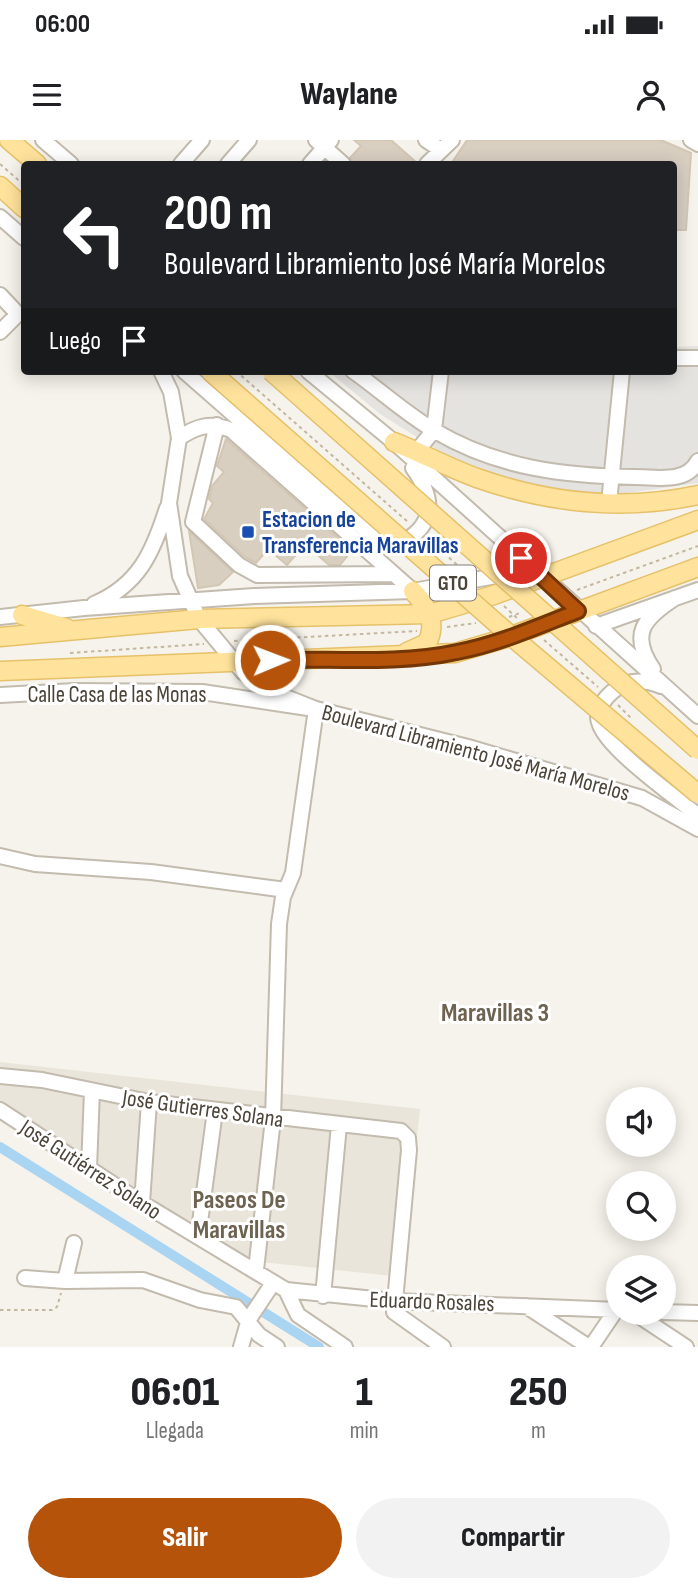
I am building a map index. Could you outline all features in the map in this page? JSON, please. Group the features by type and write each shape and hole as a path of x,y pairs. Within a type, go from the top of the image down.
{"main road":[{"path":"9,140 34,161"},
{"path":"0,187 21,205"},
{"name":"GTO","path":"215,375 511,636 698,794"},
{"name":"GTO","path":"276,375 698,750"},
{"path":"394,442 507,488 569,501 671,501 698,495"},
{"path":"0,638 199,620 431,622 541,577 698,520"},
{"path":"0,670 455,653 506,638 698,567"},
{"path":"306,659 332,653 416,650 427,643 431,622 413,591"},
{"path":"22,615 76,631"}],"street":[{"path":"43,140 68,161"},
{"path":"184,161 202,140"},
{"path":"230,161 248,140"},
{"path":"426,140 447,145"},
{"path":"691,140 698,144"},
{"path":"312,161 324,143 340,161"},
{"path":"430,161 447,145"},
{"path":"0,218 21,236"},
{"path":"0,295 15,311 15,317 0,332"},
{"path":"677,358 698,358"},
{"name":"Boulevard Libramiento José María Morelos","path":"163,375 174,404 179,438 169,503 176,556 199,620 232,661 258,684 316,709 468,747 642,798 698,829"},
{"path":"189,375 368,534 388,544 399,544 419,531 429,508 422,481 394,442"},
{"path":"313,375 394,442 578,611 698,716"},
{"path":"358,375 434,430 513,465 564,474 679,477 694,468 698,461"},
{"path":"417,452 434,430 441,375"},
{"path":"609,503 622,375"},
{"path":"216,425 193,522 239,565 266,576 394,574"},
{"path":"179,438 196,428 216,425 231,430 413,591"},
{"path":"84,608 120,590 143,568 169,503"},
{"path":"0,617 190,600 413,591 489,576 541,577"},
{"path":"596,626 698,590"},
{"path":"666,687 642,650 641,634 649,617 675,598"},
{"path":"666,687 641,681 618,687 601,705 597,713 599,724 630,759 698,816"},
{"name":"Calle Casa de las Monas","path":"0,695 103,690 202,692 285,707 316,709"},
{"path":"256,1270 273,1119 279,924 286,890 293,873 316,709"},
{"path":"0,856 35,864 151,872 286,890"},
{"name":"José Gutierres Solana","path":"0,1076 22,1077 149,1102 273,1119 390,1128 405,1134 409,1150 394,1301"},
{"path":"89,1168 92,1091"},
{"path":"142,1203 149,1102"},
{"name":"José Gutiérrez Solano","path":"0,1110 142,1203 256,1270"},
{"path":"198,1237 207,1151 215,1111"},
{"path":"323,1296 340,1125"},
{"path":"65,1281 74,1243"},
{"name":"Eduardo Rosales","path":"256,1270 286,1290 323,1296 606,1309"},
{"path":"25,1278 65,1281 143,1280 201,1300 229,1305 250,1316 259,1335 277,1347"},
{"path":"241,1347 250,1316 273,1283"},
{"path":"286,1290 298,1315 345,1347"},
{"path":"394,1301 394,1312 399,1318 443,1347"},
{"path":"524,1305 590,1347 606,1325"},
{"path":"676,1312 698,1313"},
{"path":"653,1325 686,1347"}],"path":[{"path":"0,163 21,182"},
{"path":"561,595 698,546"},
{"path":"503,618 526,610"},
{"path":"65,654 431,622 480,622"},
{"path":"0,1310 52,1310 57,1307 65,1281"}],"shaded area":[{"path":"698,346 698,483 620,494 575,493 526,486 457,462 380,414 333,375 677,375 677,347"},
{"path":"0,1062 420,1109 402,1277 251,1261 0,1110"}],"building":[{"path":"354,140 391,140 415,161 351,161 350,158 361,146"},
{"path":"467,140 661,140 691,153 686,230 677,230 677,161 453,161"},
{"path":"226,439 352,550 340,565 329,565 305,544 287,565 268,549 256,563 245,557 204,519 213,503 209,499 212,486 224,472 217,466"},
{"path":"189,531 233,572 219,585 198,588"}],"waterway":[{"path":"0,1147 319,1347"}],"place":[{"name":"Estacion de Transferencia Maravillas","path":"248,532"}],"district":[{"name":"Maravillas 3","path":"495,1012"},
{"name":"Paseos De Maravillas","path":"239,1214"}],"route":[{"path":"270,660 393,658 455,653 506,638 578,611 521,558"}]}
